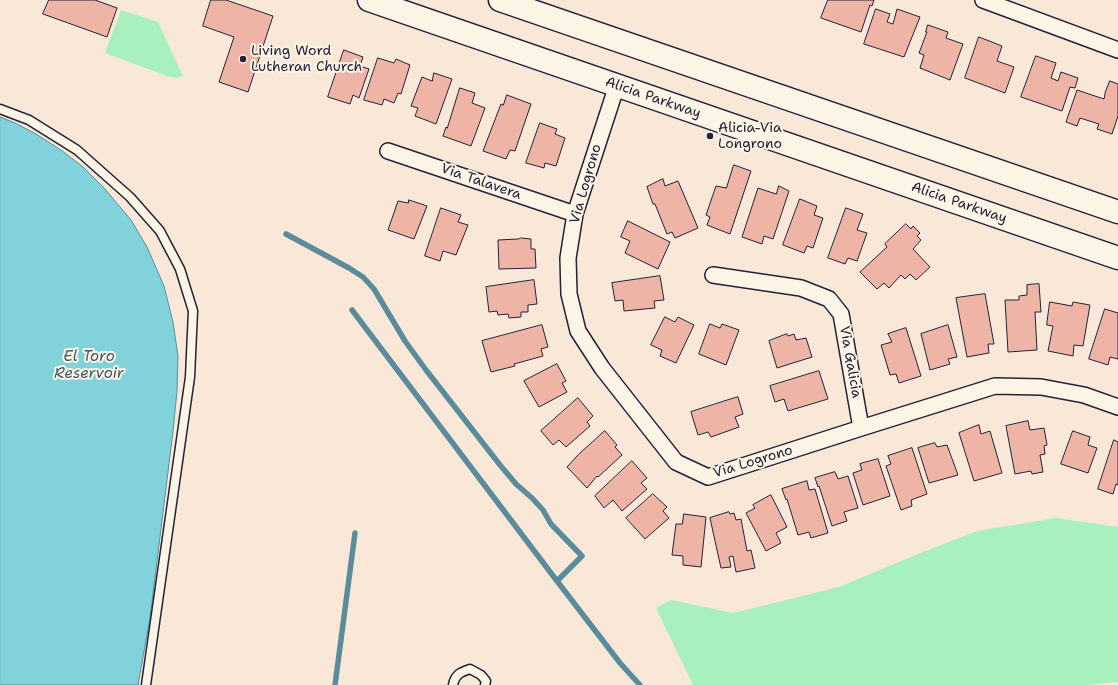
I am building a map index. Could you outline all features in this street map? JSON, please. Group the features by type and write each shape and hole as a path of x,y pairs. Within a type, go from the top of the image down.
{"main road":[{"name":"Alicia Parkway","path":"369,0 1118,258"},
{"path":"401,0 428,20"},
{"path":"500,0 1118,212"}],"street":[{"path":"983,0 1118,50"},
{"name":"Via Logrono","path":"617,85 575,214 568,258 569,294 578,330 602,368 676,462 708,476 752,464 995,386 1041,387 1084,395 1118,407"},
{"name":"Via Talavera","path":"388,151 575,214"},
{"name":"Via Galicia","path":"713,275 801,288 829,299 841,314 861,428"}],"lane":[{"path":"0,109 29,120 77,150 130,196 160,231 180,269 193,311 190,377 146,685"},
{"path":"453,685 460,673 470,669 481,675 486,681 485,685"}],"green space":[{"path":"121,10 158,22 183,76 177,78 167,76 105,53"},
{"path":"1056,518 1118,527 1118,682 1087,685 693,685 656,608 671,600 733,613 839,587 977,531"}],"water":[{"name":"El Toro Reservoir","path":"0,117 36,134 61,150 82,166 105,189 131,220 147,247 164,286 173,322 178,356 177,391 150,618 138,685 0,685"}],"building":[{"path":"49,0 95,0 117,8 107,37 43,14"},
{"name":"Living Word Lutheran Church","path":"211,0 226,0 273,16 248,92 219,82 234,37 203,26"},
{"path":"828,0 874,0 872,6 870,5 861,32 821,18"},
{"path":"876,9 890,14 887,22 893,24 897,9 920,17 904,57 864,44"},
{"path":"928,25 948,32 946,38 963,44 950,80 920,68 924,55 919,53"},
{"path":"979,37 1002,46 997,61 1014,67 1005,93 965,78"},
{"path":"344,50 363,57 360,66 369,69 359,98 353,95 350,104 328,97"},
{"path":"1036,56 1056,63 1051,78 1058,81 1061,72 1078,78 1075,88 1070,87 1062,111 1021,97"},
{"path":"378,58 394,63 396,59 410,65 401,94 398,93 394,103 384,99 382,105 364,100"},
{"path":"434,73 452,79 436,124 415,116 418,108 411,106 422,77 432,81"},
{"path":"1110,81 1118,84 1118,116 1112,134 1097,129 1099,124 1080,118 1077,126 1066,122 1077,90 1104,99"},
{"path":"460,88 475,93 472,103 485,108 471,146 443,136"},
{"path":"507,95 531,104 515,151 510,150 506,159 483,151 501,104 503,105"},
{"path":"540,123 557,129 555,134 565,138 556,166 545,163 544,168 526,163"},
{"path":"734,165 751,171 730,234 707,225 710,217 706,215 716,186 726,188"},
{"path":"663,179 665,186 678,181 698,228 675,238 672,232 667,234 647,187"},
{"path":"779,186 789,191 773,239 764,236 762,244 742,237 758,188 776,194"},
{"path":"800,199 817,206 814,215 823,218 813,248 807,246 804,253 783,245"},
{"path":"409,200 427,206 414,239 388,230 398,201 408,203"},
{"path":"441,208 461,215 458,222 468,225 456,255 443,251 440,261 425,256"},
{"path":"846,208 863,214 857,230 867,233 857,261 848,258 845,264 828,258"},
{"path":"628,221 670,242 658,269 625,253 630,241 621,237"},
{"path":"906,224 911,229 913,226 920,233 917,236 921,240 913,249 930,267 916,280 910,274 905,279 901,275 889,288 884,283 877,289 860,272 887,247 885,244"},
{"path":"521,238 531,239 531,249 535,249 536,268 499,269 498,240"},
{"path":"660,276 664,300 654,301 655,308 624,311 623,300 615,301 612,283"},
{"path":"534,280 537,304 528,305 528,312 521,312 521,317 509,318 508,314 498,315 497,311 489,312 486,287"},
{"path":"1039,284 1041,312 1035,312 1037,350 1008,352 1005,300 1019,300 1019,296 1027,295 1027,285"},
{"path":"985,294 994,344 988,344 989,353 967,357 956,298"},
{"path":"1050,302 1072,306 1073,302 1090,305 1083,346 1074,345 1073,356 1048,351 1053,326 1047,325"},
{"path":"1105,309 1118,313 1118,359 1110,357 1108,365 1089,359"},
{"path":"665,317 675,322 678,317 694,325 676,363 660,356 662,350 651,345"},
{"path":"710,324 720,328 722,324 739,330 726,365 699,354"},
{"path":"542,325 548,347 541,349 543,356 514,364 515,366 491,372 482,341"},
{"path":"948,325 957,357 948,359 950,364 930,370 921,334"},
{"path":"906,328 921,376 899,383 896,374 890,375 881,345 892,342 888,334"},
{"path":"787,334 788,336 794,334 796,340 806,338 812,357 777,368 769,341"},
{"path":"557,364 566,381 562,383 567,392 539,407 524,381"},
{"path":"819,371 828,399 788,411 784,399 775,402 770,386"},
{"path":"738,397 743,414 735,417 739,427 711,437 708,432 698,435 691,412"},
{"path":"578,398 593,416 587,422 590,426 566,447 559,440 553,445 541,431"},
{"path":"1028,421 1030,430 1044,428 1047,445 1044,446 1045,454 1040,455 1043,472 1032,474 1031,471 1015,474 1006,426"},
{"path":"979,425 981,434 990,431 1002,473 974,481 959,433"},
{"path":"605,431 617,445 615,447 622,455 598,477 597,476 587,488 567,467"},
{"path":"1073,431 1090,437 1088,445 1097,448 1088,473 1061,464"},
{"path":"1114,440 1118,442 1118,485 1116,484 1113,494 1098,489"},
{"path":"935,443 937,447 947,445 958,475 929,483 918,448"},
{"path":"912,448 927,494 911,500 912,506 901,510 886,466 891,464 888,456"},
{"path":"878,459 890,496 863,505 853,473 862,470 860,464"},
{"path":"632,461 647,478 641,483 647,489 622,511 613,500 604,508 595,496"},
{"path":"835,472 838,479 848,476 858,508 844,512 847,521 832,526 815,478"},
{"path":"807,481 809,490 815,489 828,533 811,538 809,532 798,535 787,499 786,500 782,489"},
{"path":"653,494 667,507 663,511 669,518 645,539 626,518"},
{"path":"771,495 787,527 776,533 781,543 766,551 746,513 755,508 753,505"},
{"path":"729,512 730,514 734,513 736,520 741,519 747,551 751,550 755,568 736,572 733,556 729,557 731,567 721,568 710,518"},
{"path":"684,514 706,517 701,567 683,565 683,556 672,555 676,524 682,524"}],"waterway":[{"path":"286,234 349,268 363,277 374,289 405,341 500,465 516,484 543,510 551,524 582,556 557,581"},
{"path":"352,310 557,581 620,663 640,685"},
{"path":"335,685 355,533"}],"place":[{"name":"Living Word Lutheran Church","path":"243,59"},
{"name":"Alicia-Via Longrono","path":"710,136"}]}
